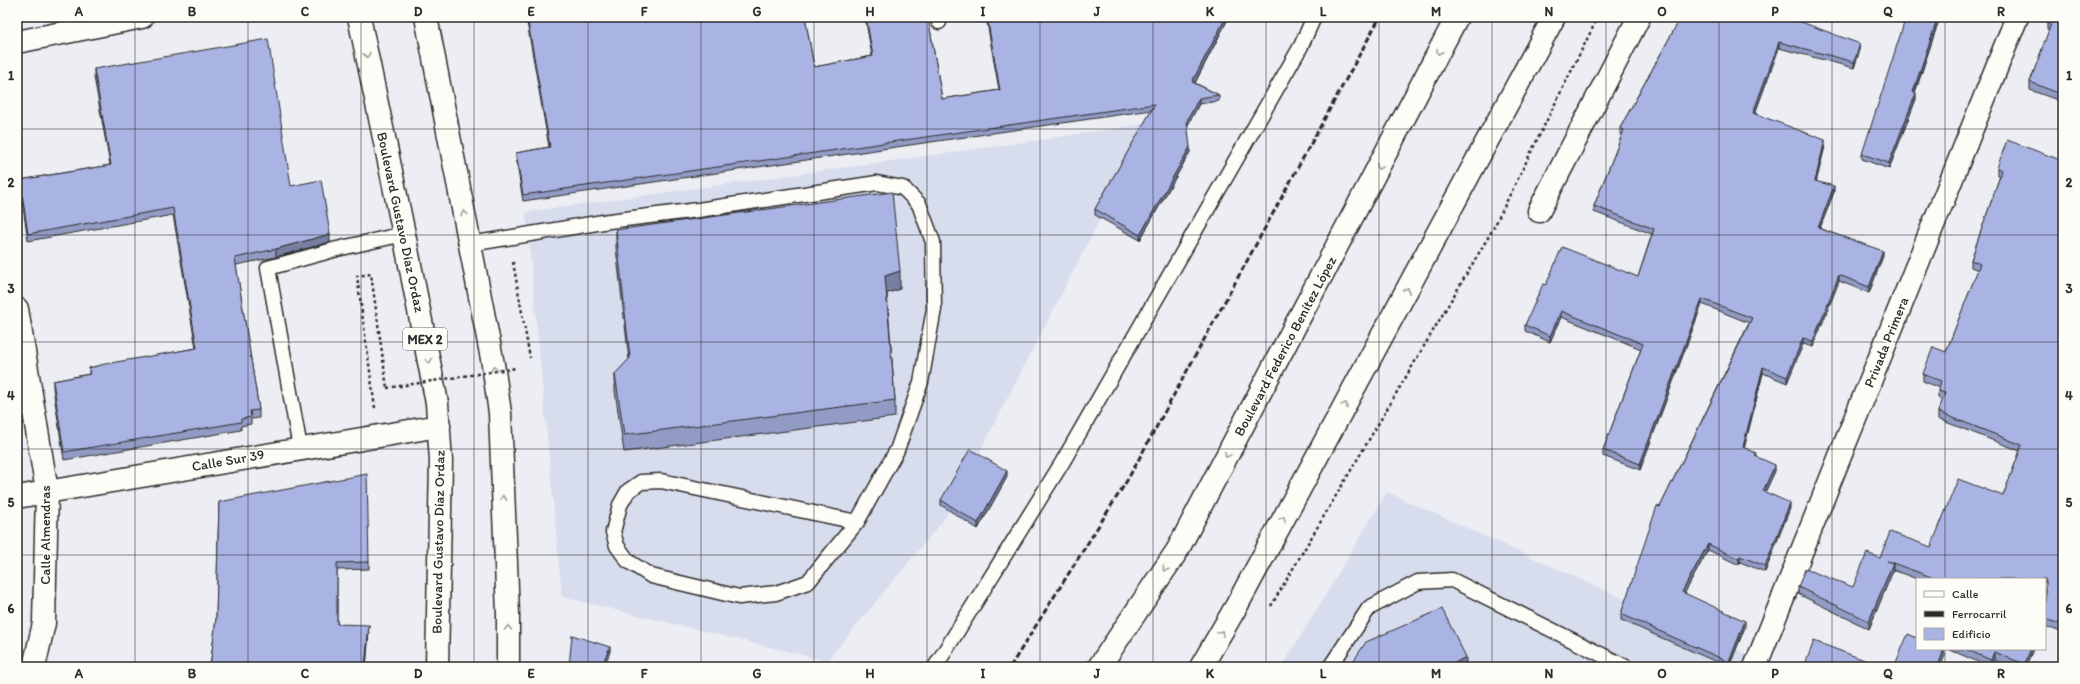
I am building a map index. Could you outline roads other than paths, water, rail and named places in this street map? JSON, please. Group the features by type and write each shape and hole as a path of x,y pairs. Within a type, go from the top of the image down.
{"main road":[{"path":"17,42 142,17"},
{"name":"Boulevard Gustavo Díaz Ordaz","path":"359,17 434,381 441,461 436,667"},
{"path":"426,17 493,364 500,413 508,614 508,667"},
{"name":"Boulevard Federico Benítez López","path":"1099,667 1177,551 1457,17"},
{"path":"1201,667 1237,605 1554,17"},
{"path":"1539,211 1639,17"},
{"name":"Privada Primera","path":"1755,667 2017,17"},
{"name":"Calle Almendras","path":"17,309 47,491 44,623 34,667"},
{"name":"Calle Sur 39","path":"17,497 300,448 439,426"}],"lane":[{"path":"935,667 1066,456 1301,46 1314,17"},
{"path":"470,244 610,221 698,210 877,183 902,188 919,204 933,242 934,309 921,382 897,450 857,522 808,582 776,593 739,597 651,576 628,561 617,546 613,532 620,505 628,491 641,482 661,481 857,522"},
{"path":"300,448 268,268 337,249 404,234"},
{"path":"1330,667 1369,608 1418,582 1452,580 1626,667"}],"railway":[{"path":"1010,667 1128,479 1380,17"}]}
